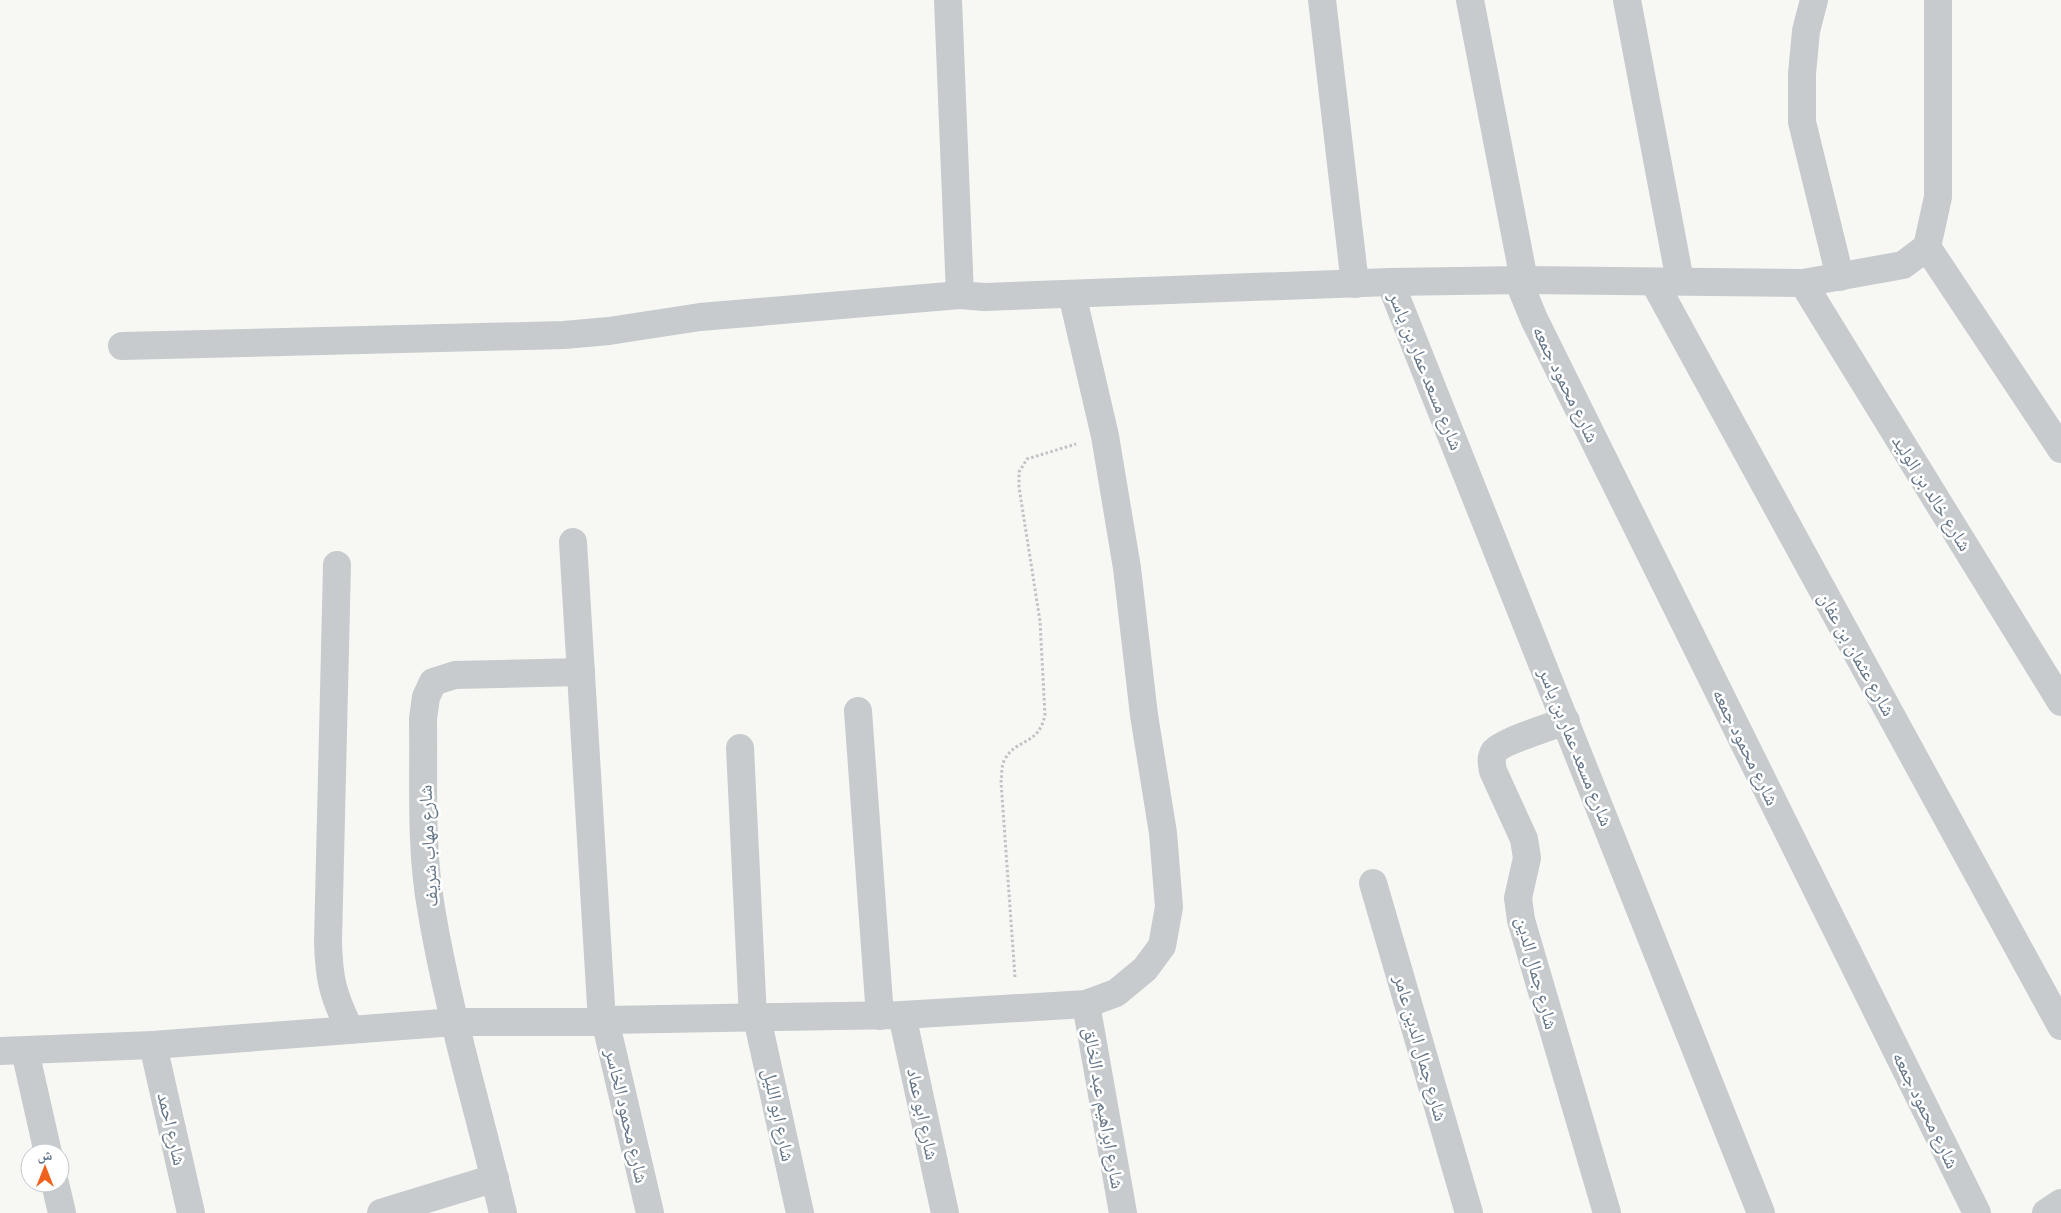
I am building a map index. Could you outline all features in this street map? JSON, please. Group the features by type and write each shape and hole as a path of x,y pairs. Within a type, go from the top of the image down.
{"street":[{"path":"948,0 960,295"},
{"path":"1322,0 1354,284"},
{"name":"شارع محمود جمعه","path":"1470,0 1521,280 1534,318 1976,1213"},
{"name":"شارع عثمان بن عفان","path":"1627,0 1667,281 2061,1026"},
{"path":"1814,0 1806,31 1802,74 1802,122 1840,277"},
{"path":"122,346 564,335 609,332 700,317 960,295 1005,297 1390,282 1521,280 1803,283 1840,277 1902,265 1927,247 1938,197 1938,0"},
{"path":"1927,247 2061,449"},
{"name":"شارع مسعد عمار بن ياسر","path":"1390,282 1761,1213"},
{"name":"شارع خالد بن الوليد","path":"1803,283 2061,702"},
{"path":"45,1143 13,1051 152,1045 455,1022 891,1016 1086,1004 1116,993 1146,969 1162,946 1169,907 1163,833 1144,714 1120,521 1104,436 1072,294"},
{"name":"شارع محمود الخاسر","path":"572,542 604,1021 650,1213"},
{"path":"337,565 328,942 329,974 335,1000 350,1030"},
{"name":"شارع مهاب شريف","path":"503,1213 455,1022 430,907 425,860 423,719 426,697 433,682 455,674 581,672"},
{"name":"شارع ابو عماد","path":"858,711 891,1016 944,1213"},
{"name":"شارع جمال الدين","path":"1566,721 1506,744 1495,750 1491,759 1493,771 1524,839 1527,858 1518,898 1521,920 1607,1213"},
{"name":"شارع ابو الليل","path":"740,748 755,1018 800,1213"},
{"name":"شارع جمال الدين عامر","path":"1373,883 1469,1213"},
{"name":"شارع ابراهيم عبد الخالق","path":"1086,1004 1123,1213"},
{"name":"شارع احمد","path":"152,1045 191,1213"},
{"path":"381,1213 495,1178"},
{"path":"57,1193 62,1213"},
{"path":"2046,1213 2061,1203"}],"path":[{"path":"1017,1008 1001,782 1003,763 1014,748 1033,738 1042,729 1045,715 1040,622 1019,487 1019,472 1027,459 1104,436"}]}
